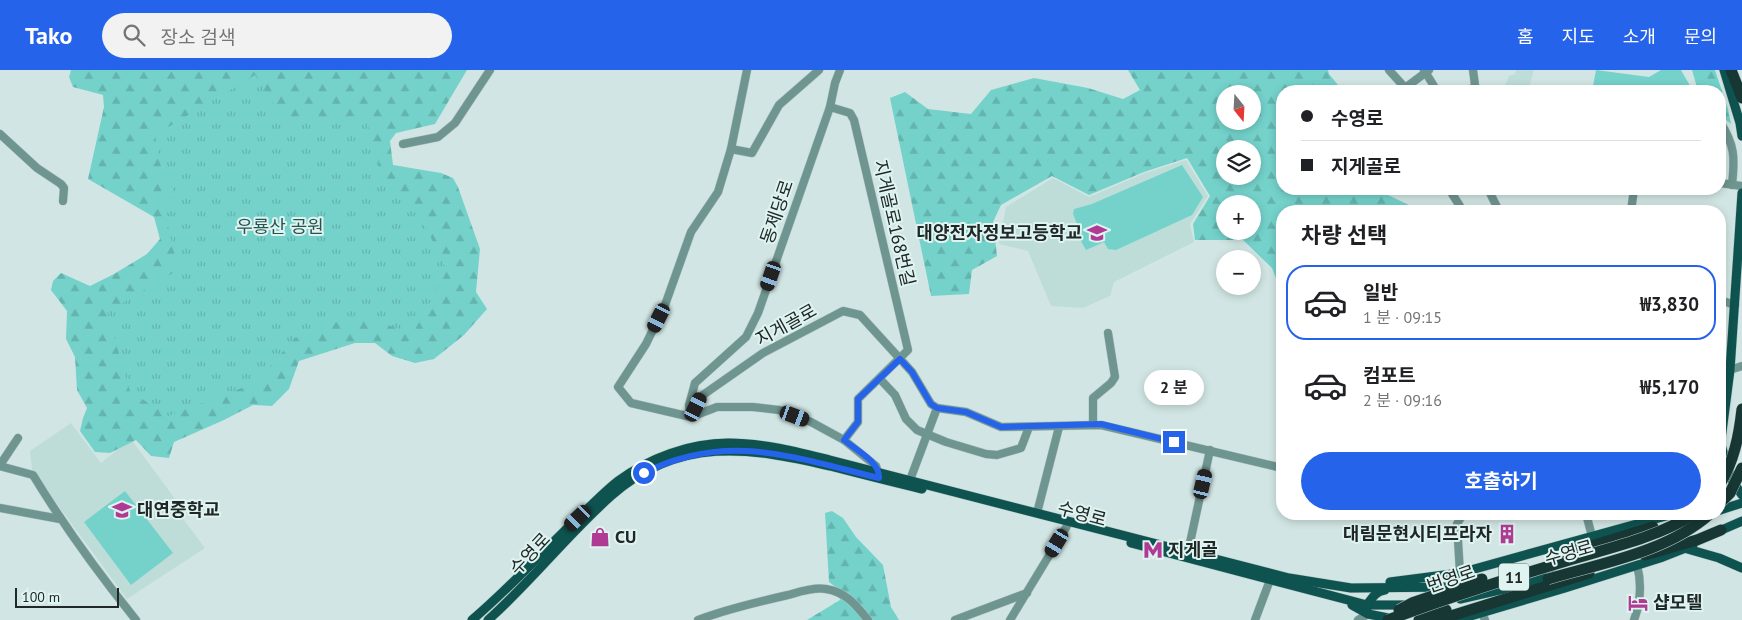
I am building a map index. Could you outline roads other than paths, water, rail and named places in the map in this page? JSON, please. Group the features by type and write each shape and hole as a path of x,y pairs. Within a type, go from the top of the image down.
{"highway":[{"path":"1731,70 1742,98"},
{"path":"1726,475 1734,452 1742,409"},
{"path":"1726,497 1730,493 1742,468"},
{"name":"번영로","path":"1388,620 1493,583 1641,538 1677,525 1685,520"},
{"name":"번영로","path":"1420,620 1484,598 1659,545 1683,533 1700,520"},
{"path":"1381,620 1412,603 1451,588 1653,527"},
{"path":"1438,620 1664,550 1681,547 1721,530"}],"main road":[{"path":"1724,70 1742,136"},
{"path":"1726,404 1742,193"},
{"name":"수영로","path":"472,620 500,596 565,530 618,481 663,456 708,445 740,443 794,451 1343,600 1367,610 1466,598 1504,589 1652,545 1721,530 1742,521"},
{"name":"수영로","path":"488,620 510,600 546,560 611,496 644,473 674,460 709,451 755,451 776,454 910,480 1289,578 1343,587 1475,587 1567,566 1638,545 1694,520"},
{"path":"1726,462 1730,475 1741,492 1726,496"},
{"path":"1730,475 1735,479 1742,480"},
{"path":"1726,508 1742,503"},
{"name":"수영로","path":"1343,587 1460,573 1651,520"},
{"path":"1653,527 1664,520"},
{"path":"1653,527 1683,520"},
{"path":"1457,620 1483,616 1637,565 1681,547 1719,558 1742,568"},
{"path":"1396,588 1379,591 1367,610 1397,620"}],"street":[{"path":"403,144 438,137 455,123 490,70"},
{"path":"747,70 731,149 718,192 691,232 665,305 646,344 618,387 631,403 691,417 716,407 753,407 779,410 811,422 844,440 876,466 879,475"},
{"path":"731,149 752,153 780,106 819,70"},
{"name":"동제당로","path":"691,417 689,404 695,383 746,337 758,313 830,107 840,70"},
{"path":"1389,70 1402,85"},
{"path":"1473,70 1475,85"},
{"path":"1412,85 1426,71 1434,85"},
{"name":"지게골로168번길","path":"830,107 850,113 854,120 908,350 900,359"},
{"path":"1726,131 1730,137 1734,162 1732,185"},
{"path":"0,134 37,168 61,184 64,188 63,201"},
{"path":"1726,184 1742,186"},
{"path":"1726,302 1735,305"},
{"name":"지게골로","path":"691,417 700,397 764,353 843,311 860,315 912,372 931,404 937,408"},
{"path":"1093,425 1093,398 1115,378 1108,333"},
{"path":"844,440 858,422 858,399 900,359"},
{"path":"1726,371 1742,366"},
{"path":"880,379 895,395 906,419 917,430 946,442 997,456 1021,448 1029,427"},
{"path":"910,480 937,408 966,412 1001,427 1059,427 1101,424 1276,466"},
{"name":"수영로","path":"1037,512 1059,427"},
{"path":"18,438 0,465 33,475 60,519 136,620"},
{"path":"1188,552 1210,450"},
{"path":"0,508 60,519"},
{"path":"1459,520 1457,524 1460,573"},
{"name":"수영로","path":"1588,520 1592,536"},
{"path":"1010,620 1067,526"},
{"path":"1634,620 1640,598 1640,577 1637,565"},
{"path":"1255,620 1270,580"},
{"path":"698,620 748,605 825,588 844,595 854,602 868,620"},
{"path":"955,620 1027,593"},
{"path":"1358,620 1367,610"}],"place":[{"name":"대양전자정보고등학교","path":"1097,233"},
{"name":"대연중학교","path":"122,510"},
{"name":"대림문현시티프라자","path":"1507,534"},
{"name":"CU","path":"600,537"},
{"name":"지게골","path":"1153,550"},
{"name":"샵모텔","path":"1638,603"}],"park label":[{"name":"우룡산 공원","path":"280,227"}]}
